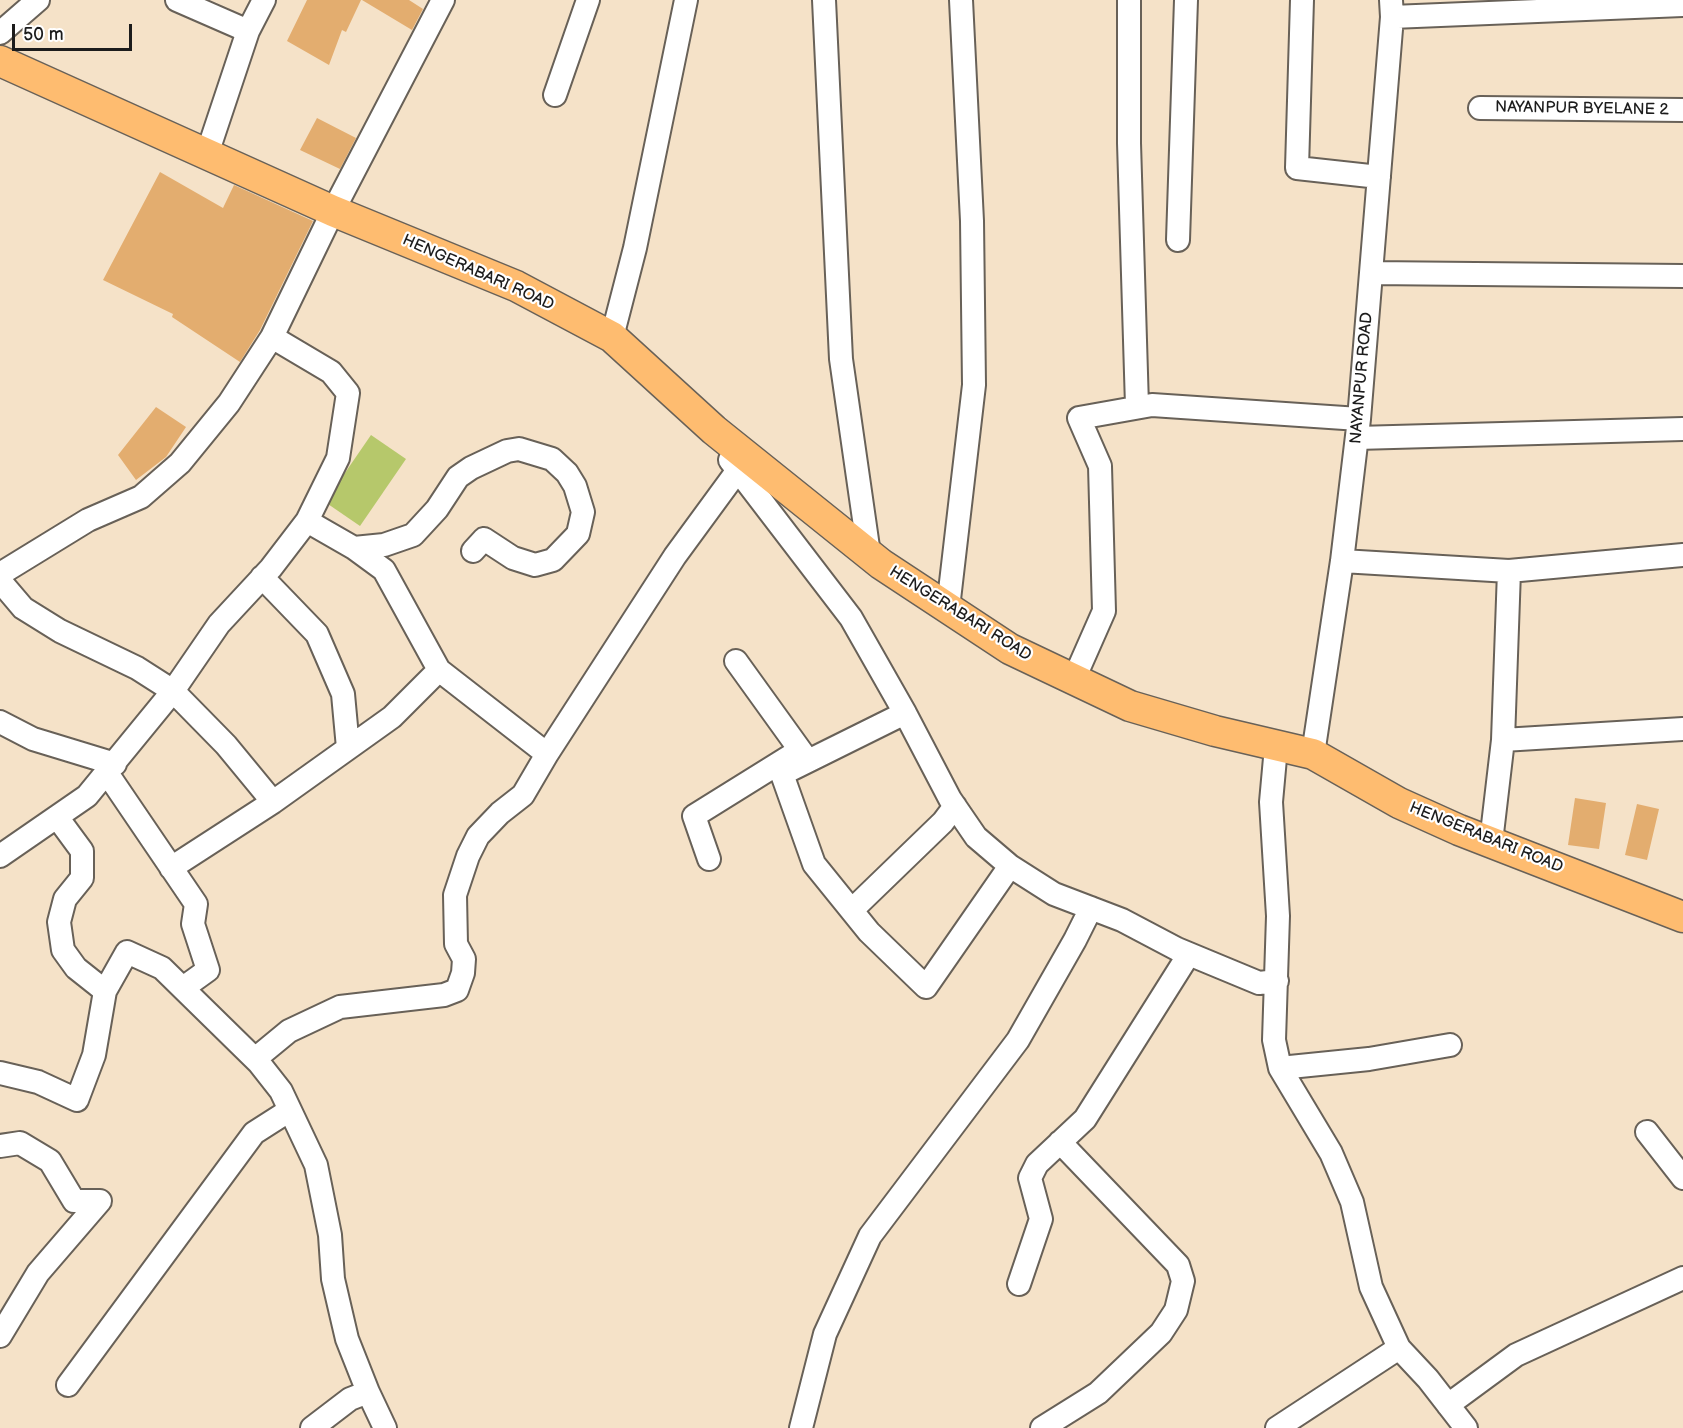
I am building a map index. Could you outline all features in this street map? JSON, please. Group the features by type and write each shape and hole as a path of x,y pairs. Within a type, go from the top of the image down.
{"main road":[{"name":"HENGERABARI ROAD","path":"0,61 333,211 516,286 612,337 714,430 869,554 1010,649 1130,706 1276,747 1313,754 1400,803 1491,842 1683,917"}],"street":[{"path":"0,33 38,0"},
{"path":"177,0 248,31"},
{"path":"207,154 248,31 264,0"},
{"path":"0,574 88,520 141,497 173,470 229,403 272,338 333,211 443,0"},
{"path":"555,95 588,0"},
{"path":"612,337 635,248 686,0"},
{"path":"824,0 833,145 841,359 869,554"},
{"path":"948,608 974,385 972,221 961,0"},
{"path":"1129,0 1130,143 1137,406"},
{"path":"1178,240 1186,0"},
{"path":"1302,0 1297,168 1379,177"},
{"path":"1391,9 1683,5"},
{"name":"NAYANPUR ROAD","path":"1313,754 1342,561 1358,428 1391,9"},
{"name":"NAYANPUR BYELANE 2","path":"1480,108 1683,110"},
{"path":"1371,273 1683,276"},
{"path":"0,856 87,796 173,691 219,624 262,577 307,521 338,458 348,393 331,372 272,338"},
{"path":"1074,679 1104,611 1100,466 1079,418 1137,406 1358,428 1683,429"},
{"path":"714,430 738,470 851,618 955,806 976,837 1010,866 1054,894 1122,920 1189,954 1259,983 1277,981"},
{"path":"354,548 384,545 412,535 437,509 458,477 471,468 507,452 519,449 552,459 567,473 576,486 583,512 578,534 554,560 534,565 513,558 484,539 473,551"},
{"path":"255,1059 289,1031 340,1007 444,995 457,990 463,973 464,959 456,944 455,895 468,856 478,836 500,813 523,795 675,556 738,470"},
{"path":"307,521 354,548 384,570 440,670 547,754"},
{"path":"1342,561 1509,571 1683,555"},
{"path":"1491,842 1503,740 1509,571"},
{"path":"262,577 317,634 343,693 348,748"},
{"path":"0,582 23,608 60,631 137,668 173,691 226,745 273,802"},
{"path":"736,661 803,755"},
{"path":"171,868 273,802 392,717 440,670"},
{"path":"709,859 694,816 803,755 905,712"},
{"path":"0,723 33,739 111,769 171,868 196,904 193,924 208,970 183,988"},
{"path":"1503,740 1683,729"},
{"path":"1276,747 1271,802 1278,916 1274,1040 1280,1068 1335,1162 1352,1202 1371,1287 1399,1348 1428,1378 1466,1428"},
{"path":"803,755 782,774 814,864 869,932 926,987 1010,866"},
{"path":"852,910 944,822 955,806"},
{"path":"57,817 82,852 82,878 65,899 59,922 63,950 76,968 105,991"},
{"path":"801,1428 825,1334 870,1236 1018,1040 1076,940 1091,908"},
{"path":"0,1073 38,1082 77,1100 94,1055 105,991 127,952 162,968 255,1059 281,1091 316,1165 330,1235 333,1279 347,1339 385,1428"},
{"path":"1019,1284 1041,1219 1030,1178 1037,1164 1085,1119 1189,954"},
{"path":"1280,1068 1369,1059 1450,1045"},
{"path":"68,1385 254,1133 290,1110"},
{"path":"1647,1132 1683,1178"},
{"path":"1042,1428 1098,1393 1161,1333 1176,1310 1183,1281 1178,1265 1060,1142"},
{"path":"0,1146 20,1143 50,1161 74,1201 100,1201 38,1273 0,1336"},
{"path":"1448,1405 1516,1355 1683,1278"},
{"path":"1277,1428 1399,1348"},
{"path":"312,1428 350,1399 368,1392"}],"green space":[{"path":"371,435 406,459 360,526 325,502"}],"building":[{"path":"307,0 361,0 346,32 342,30 329,65 287,41"},
{"path":"362,0 409,0 423,9 412,30"},
{"path":"317,118 356,138 340,169 300,150"},
{"path":"160,172 223,208 234,185 313,221 260,330 240,362 172,317 173,314 103,280"},
{"path":"156,407 186,427 166,457 136,480 118,455"},
{"path":"1575,798 1606,803 1599,849 1568,845"},
{"path":"1637,804 1659,809 1647,860 1625,855"}]}
